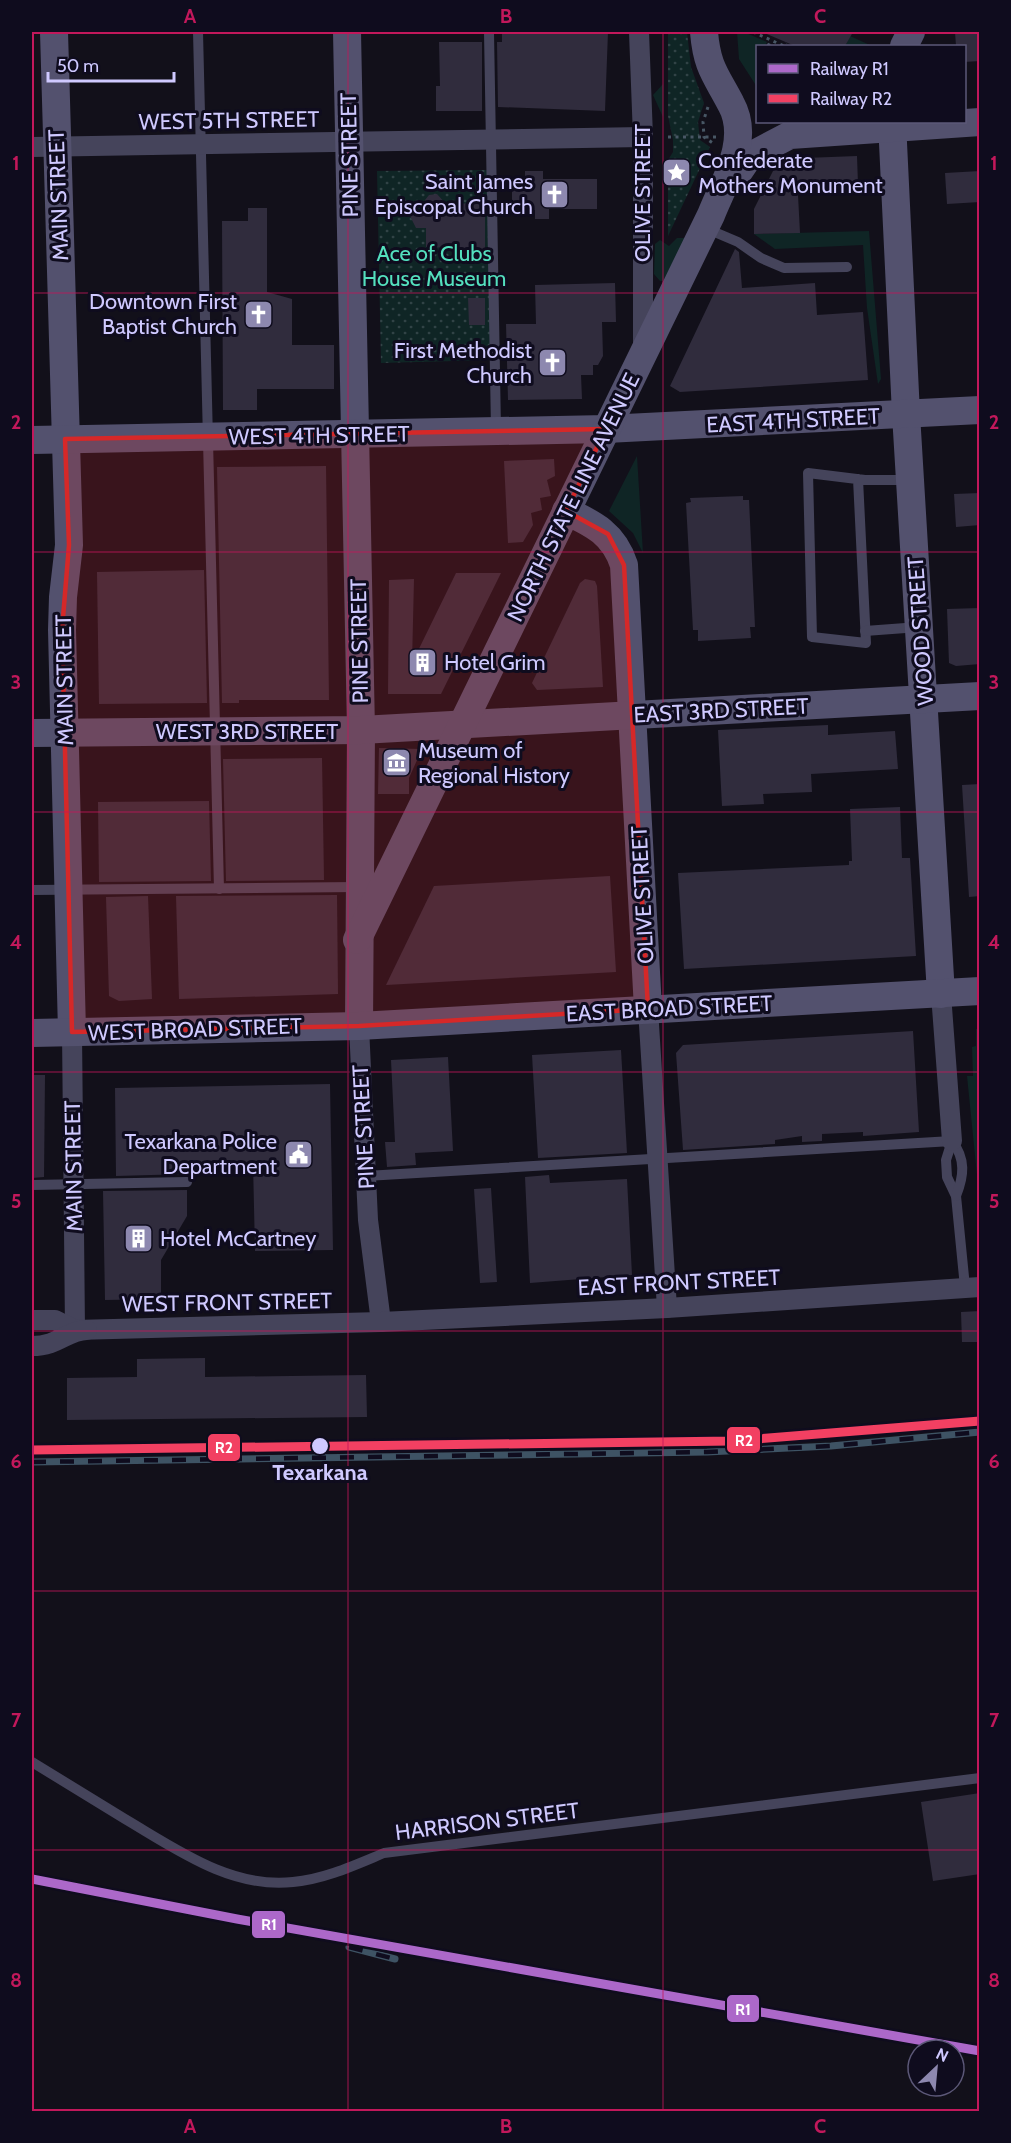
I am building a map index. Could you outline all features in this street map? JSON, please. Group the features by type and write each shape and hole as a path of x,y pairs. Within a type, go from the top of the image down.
{"street":[{"name":"MAIN STREET","path":"54,32 44,146 65,440 69,545 63,597 64,733 70,890 75,1330"},
{"name":"PINE STREET","path":"347,32 361,730 361,887 357,940 359,1026 368,1220 381,1322"},
{"name":"OLIVE STREET","path":"639,32 643,354"},
{"name":"NORTH STATE LINE AVENUE","path":"357,940 708,221 738,147 721,104 704,32"},
{"path":"721,104 756,123 790,135"},
{"name":"NORTH STATE LINE AVENUE","path":"708,221 746,161 771,143 790,135 844,126 936,123"},
{"name":"WOOD STREET","path":"892,124 906,414 952,1141"},
{"name":"WEST 5TH STREET","path":"44,146 642,137"},
{"name":"EAST 4TH STREET","path":"606,429 980,410"},
{"name":"WEST 4TH STREET","path":"32,440 496,433 606,429"},
{"name":"OLIVE STREET","path":"566,511 608,534 619,548 624,565 667,1308"},
{"name":"EAST 3RD STREET","path":"462,724 980,696"},
{"name":"WEST 3RD STREET","path":"32,733 361,730 462,724"},
{"name":"EAST BROAD STREET","path":"359,1026 980,991"},
{"name":"WEST BROAD STREET","path":"32,1033 359,1026"},
{"name":"EAST FRONT STREET","path":"381,1322 667,1308 972,1287"},
{"name":"WEST FRONT STREET","path":"32,1320 55,1320 75,1330 381,1322"},
{"name":"WEST FRONT STREET","path":"32,1346 56,1342 75,1330"}],"lane":[{"path":"198,32 210,437 219,889"},
{"path":"489,32 496,433"},
{"path":"708,221 761,258 784,268 847,267"},
{"path":"858,479 866,643 812,637 808,473 858,479 910,480"},
{"path":"865,631 920,627"},
{"path":"32,890 361,887"},
{"path":"366,1176 952,1141"},
{"path":"952,1141 946,1160 948,1177 956,1196 972,1287"},
{"path":"952,1141 963,1161 962,1180 956,1196"},
{"path":"32,1185 187,1182"},
{"name":"HARRISON STREET","path":"32,1762 206,1865 239,1876 281,1883 305,1881 337,1872 384,1853 980,1778"}],"path":[{"path":"753,32 782,45"},
{"path":"768,45 771,40"},
{"path":"704,137 703,122 721,104"},
{"path":"668,137 717,137"},
{"path":"704,137 716,144"}],"highlighted area":[{"path":"606,429 566,511 608,534 624,565 648,1009 359,1026 72,1032 62,630 69,545 65,439"}],"green space":[{"path":"668,32 687,32 691,67 704,103 698,122 700,140 710,147 668,236 668,160 673,152 673,140 668,116"},
{"path":"737,32 744,32 767,42 766,45 756,45 756,85 739,59"},
{"path":"850,36 870,45 846,45"},
{"path":"663,84 663,117 653,95"},
{"name":"Ace of Clubs House Museum","path":"489,170 491,360 381,363 377,171"},
{"path":"869,231 881,379 878,384 867,308 863,245 775,249 754,234"},
{"path":"677,238 686,238 663,281 660,281 654,274 655,244 660,240 669,246"},
{"path":"637,456 643,553 633,533 609,511"},
{"path":"976,1029 979,1029 979,1195 967,1076 973,1076 972,1047 976,1046"}],"building":[{"path":"502,32 608,32 605,111 498,107 497,42 502,42"},
{"path":"762,32 853,32 846,45 793,45"},
{"path":"955,32 980,32 980,61 966,62 966,45 956,45"},
{"path":"439,42 482,42 482,111 436,111 436,86 440,86"},
{"path":"857,156 858,184 843,185 844,192 798,195 800,233 754,234 754,209 779,159"},
{"name":"Saint James Episcopal Church","path":"525,171 543,171 543,179 597,179 597,209 549,209 549,219 535,219 535,210 525,210 525,204 512,204 512,184 525,184"},
{"path":"980,171 980,202 947,204 945,173"},
{"path":"437,194 446,204 479,203 480,211 485,211 485,249 426,247 426,228 416,228 410,216 414,210 425,211 425,200 429,195"},
{"name":"Downtown First Baptist Church","path":"248,208 267,208 267,292 292,299 292,345 334,345 334,389 257,389 257,410 223,410 222,221 248,221"},
{"path":"735,249 739,252 742,288 815,283 817,315 863,312 868,380 680,392 670,386"},
{"name":"First Methodist Church","path":"615,283 616,322 602,322 603,356 598,365 593,365 593,375 581,375 582,399 508,400 506,324 536,324 535,285"},
{"path":"468,298 485,298 485,325 469,325"},
{"path":"554,459 555,476 547,480 551,496 540,498 542,510 531,513 533,525 523,542 508,543 504,461"},
{"path":"326,466 329,700 239,700 239,703 222,703 217,467"},
{"path":"980,493 980,525 956,527 954,494"},
{"path":"743,496 743,500 749,500 755,627 750,627 751,638 698,641 698,630 693,630 686,503 691,502 690,498"},
{"path":"204,570 207,703 99,704 97,572"},
{"name":"Hotel Grim","path":"456,573 501,573 441,694 388,694 389,580 414,579 412,663"},
{"path":"585,579 595,581 597,586 603,687 537,690 532,683 580,583"},
{"path":"980,608 980,664 956,666 949,663 947,609"},
{"path":"828,725 828,735 895,731 898,769 811,774 812,792 763,794 764,804 722,806 718,730"},
{"name":"Museum of Regional History","path":"379,748 422,749 409,778 409,794 378,794"},
{"path":"322,758 324,880 226,881 223,759"},
{"path":"980,784 980,896 969,897 962,785"},
{"path":"209,801 211,881 99,882 98,802"},
{"path":"900,807 902,858 910,858 916,956 684,969 678,873 849,865 849,861 852,861 850,809"},
{"path":"610,876 616,972 386,985 434,886"},
{"path":"337,895 338,994 179,999 176,896"},
{"path":"148,896 152,999 119,1001 109,996 106,897"},
{"path":"913,1031 919,1132 863,1136 863,1132 822,1134 822,1141 802,1142 802,1136 775,1140 775,1144 683,1150 676,1053 683,1045"},
{"path":"621,1050 627,1153 538,1158 532,1055"},
{"path":"448,1057 453,1151 415,1153 416,1165 387,1167 385,1142 395,1142 391,1060"},
{"path":"32,1075 45,1075 44,1177 32,1178"},
{"path":"330,1084 333,1250 255,1251 253,1163 187,1164 187,1174 116,1176 115,1088"},
{"path":"549,1175 550,1183 627,1179 632,1275 530,1283 525,1177"},
{"path":"491,1188 497,1282 480,1283 474,1189"},
{"name":"Hotel McCartney","path":"187,1190 187,1216 161,1260 161,1299 105,1300 103,1191"},
{"path":"980,1311 980,1342 962,1342 961,1312"},
{"path":"205,1358 205,1377 366,1375 367,1417 67,1420 67,1378 137,1377 137,1359"},
{"path":"980,1793 980,1874 933,1881 921,1802"}],"railway":[{"path":"32,1462 707,1452 831,1446 980,1432"},
{"path":"32,1879 237,1919 980,2051"},
{"path":"349,1947 395,1959"}],"rail line":[{"name":"R2","path":"32,1450 732,1441 980,1421"},
{"name":"R1","path":"32,1879 237,1919 980,2051"}],"place":[{"name":"Confederate Mothers Monument","path":"677,173"},
{"name":"Saint James Episcopal Church","path":"554,194"},
{"name":"Downtown First Baptist Church","path":"258,314"},
{"name":"First Methodist Church","path":"553,363"},
{"name":"Hotel Grim","path":"423,662"},
{"name":"Museum of Regional History","path":"397,763"},
{"name":"Texarkana Police Department","path":"298,1154"},
{"name":"Hotel McCartney","path":"139,1238"},
{"name":"Texarkana","path":"320,1446"}]}
